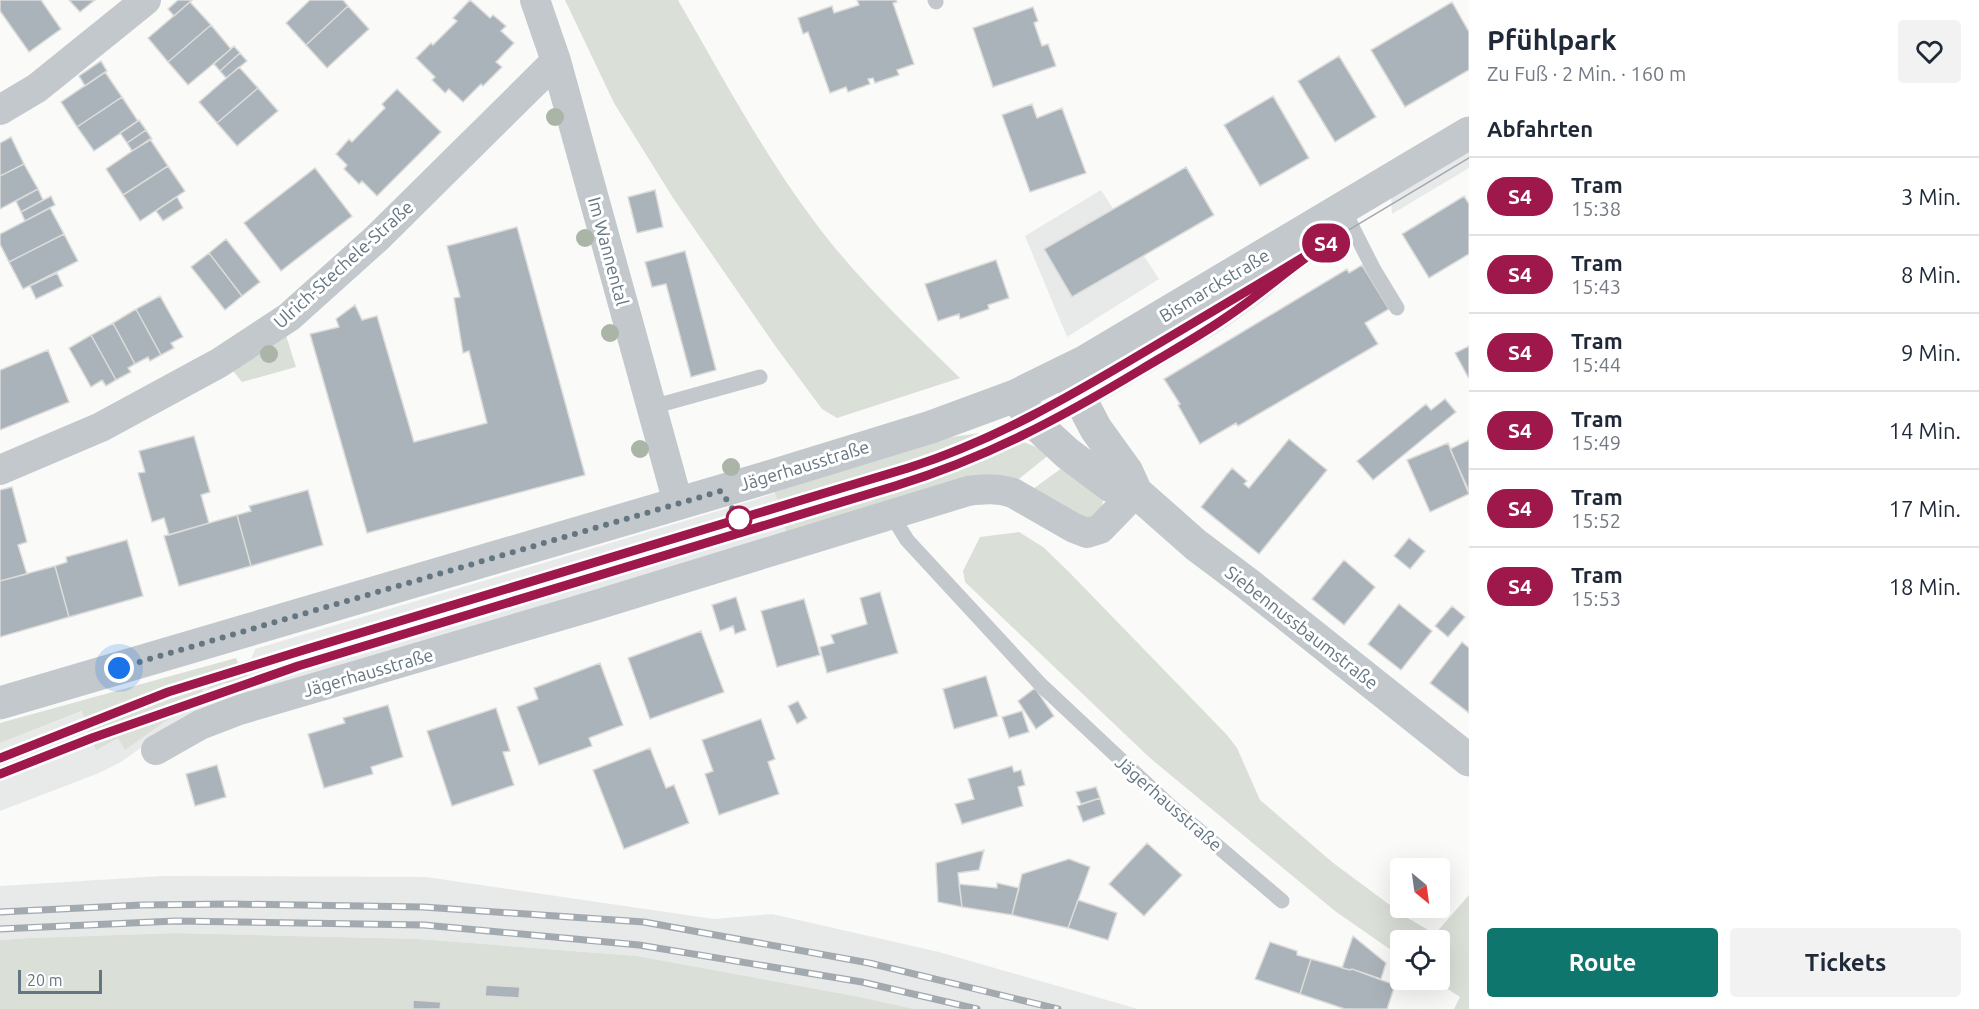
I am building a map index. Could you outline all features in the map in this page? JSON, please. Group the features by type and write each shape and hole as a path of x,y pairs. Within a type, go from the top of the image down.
{"street":[{"path":"0,110 37,88 146,0"},
{"name":"Im Wannental","path":"535,0 556,61 678,503"},
{"name":"Ulrich-Stechele-Straße","path":"0,470 101,427 219,363 289,317 377,238 556,61"},
{"name":"Bismarckstraße","path":"1059,375 1469,133"},
{"name":"Jägerhausstraße","path":"0,703 931,427 1016,396 1059,375"},
{"name":"Siebennussbaumstraße","path":"1059,375 1127,472 1136,492 1197,545 1469,760"},
{"name":"Siebennussbaumstraße","path":"1016,396 1040,428 1067,453 1111,486 1136,492"},
{"name":"Jägerhausstraße","path":"156,750 200,725 239,710 604,603 968,491 1003,489 1027,499 1074,528 1087,533 1100,529 1136,492"}],"lane":[{"path":"1343,209 1374,270 1397,308"},
{"path":"652,407 760,377"},
{"name":"Jägerhausstraße","path":"895,513 899,527 907,540 1041,685 1168,804 1282,901"}],"shaded area":[{"path":"565,0 678,0 758,138 811,217 863,280 960,378 837,418 822,409 776,347 673,198 614,103"},
{"path":"1469,150 1469,168 1392,214 1391,197"},
{"path":"1101,190 1159,279 1067,337 1025,236"},
{"path":"1345,225 1352,237 1301,270 1221,331 1098,404 1100,388 1107,376 1128,353"},
{"path":"283,326 296,367 242,382 229,366"},
{"path":"980,433 1007,436 956,481 149,742 121,762 99,773 0,811 0,743 83,711 251,659 255,649 738,505 937,441"},
{"path":"980,433 1017,440 1050,454 1015,482 787,535 775,492 937,441"},
{"path":"1066,465 1103,500 1101,508 1094,515 1082,519 1033,489"},
{"path":"1019,532 1043,547 1227,735 1237,748 1260,800 1332,862 1390,905 1390,918 1408,918 1428,930 1390,930 1390,949 1335,911 1150,758 965,582 963,571 980,537"},
{"path":"236,658 238,663 251,659 245,687 231,692 227,682 209,689 208,686 202,688 203,692 184,699 188,708 125,750 118,738 96,750 82,711 0,743 0,723"},
{"path":"163,876 426,877 714,919 772,914 939,952 1138,1009 914,1009 637,956 419,939 176,933 0,940 0,886"},
{"path":"1469,895 1469,1009 1454,1009 1460,997 1449,990 1450,930 1438,930"},
{"path":"176,933 419,939 637,956 914,1009 0,1009 0,940"}],"building":[{"path":"0,0 41,0 61,29 29,52 0,11"},
{"path":"69,0 95,0 80,12"},
{"path":"178,0 192,0 174,16 168,9"},
{"path":"310,0 343,0 348,6 306,45 286,23"},
{"path":"470,0 490,18 493,15 506,26 501,31 514,43 496,62 502,67 463,102 449,89 445,93 432,80 435,77 416,58 457,21 453,18"},
{"path":"857,0 896,0 897,2 893,3 914,64 897,70 899,75 875,83 873,78 868,79 870,84 848,92 846,87 830,93 808,32 803,34 798,18 832,6 834,13 859,5"},
{"path":"190,2 211,25 168,62 148,38"},
{"path":"1452,2 1469,32 1469,70 1405,107 1371,50"},
{"path":"348,6 369,29 327,68 306,45"},
{"path":"1033,7 1038,21 1034,23 1042,46 1048,44 1056,66 993,87 973,28"},
{"path":"211,25 231,49 188,85 168,62"},
{"path":"234,46 240,53 220,71 214,64"},
{"path":"240,53 247,61 226,78 220,71"},
{"path":"1339,56 1376,117 1335,142 1298,81"},
{"path":"101,61 107,71 85,86 79,76"},
{"path":"239,67 258,88 217,123 199,102"},
{"path":"105,72 122,97 77,127 61,102"},
{"path":"258,88 278,111 237,146 217,123"},
{"path":"397,89 441,132 377,196 362,181 359,184 344,169 347,165 336,154 349,139 352,142 385,108 382,104"},
{"path":"1273,96 1309,158 1260,186 1224,125"},
{"path":"122,97 138,121 94,151 77,127"},
{"path":"1032,104 1037,118 1062,108 1086,173 1030,192 1002,115"},
{"path":"139,120 146,130 127,143 120,133"},
{"path":"146,130 152,139 132,151 127,143"},
{"path":"11,137 24,164 0,176 0,143"},
{"path":"150,139 168,166 123,195 106,169"},
{"path":"24,164 38,189 0,209 0,176"},
{"path":"168,166 185,191 140,221 123,195"},
{"path":"1186,167 1214,215 1072,297 1044,249"},
{"path":"315,168 352,216 281,271 244,223"},
{"path":"38,189 43,200 21,212 16,201"},
{"path":"655,190 663,227 637,233 628,197"},
{"path":"51,196 55,205 25,221 21,212"},
{"path":"1464,196 1469,204 1469,254 1429,278 1402,234"},
{"path":"177,197 183,208 163,221 156,211"},
{"path":"50,208 64,234 9,262 0,244 0,234"},
{"path":"517,227 585,475 367,533 310,334 339,327 336,319 355,305 362,320 377,316 414,442 487,423 469,351 463,353 454,298 460,297 447,246"},
{"path":"64,234 78,261 23,289 9,262"},
{"path":"226,239 260,282 242,296 209,253"},
{"path":"685,251 716,370 691,377 666,284 652,287 645,262"},
{"path":"209,253 242,296 225,310 191,267"},
{"path":"996,260 1009,298 988,305 989,309 960,319 959,314 938,321 925,284"},
{"path":"1362,265 1389,309 1365,323 1378,344 1238,426 1236,423 1200,444 1178,405 1180,404 1164,379 1347,269 1349,273"},
{"path":"57,273 63,286 36,299 30,286"},
{"path":"160,296 183,337 171,343 174,348 161,355 136,309"},
{"path":"136,309 161,355 150,361 148,357 135,364 113,323"},
{"path":"113,323 135,364 128,368 131,372 116,380 91,335"},
{"path":"91,335 116,380 106,386 102,380 91,387 69,348"},
{"path":"1469,346 1469,377 1468,377 1455,353"},
{"path":"48,350 69,402 0,430 0,370"},
{"path":"1445,399 1456,412 1373,480 1357,461 1426,404 1431,410"},
{"path":"194,436 210,492 201,495 209,523 169,535 164,518 152,522 138,473 145,472 139,451"},
{"path":"1289,439 1327,470 1259,554 1201,507 1232,468 1247,481 1244,484 1249,488"},
{"path":"1469,440 1469,491 1450,449"},
{"path":"1448,443 1469,494 1430,512 1407,460"},
{"path":"12,487 27,542 18,545 27,574 0,581 0,490"},
{"path":"308,490 323,545 251,566 237,515 251,511 249,506"},
{"path":"237,515 251,566 179,586 164,536"},
{"path":"1409,538 1425,551 1410,569 1394,556"},
{"path":"127,540 143,596 69,617 55,566 67,562 66,557"},
{"path":"1344,560 1375,587 1344,625 1312,599"},
{"path":"55,566 69,617 0,637 0,581"},
{"path":"880,592 898,653 827,673 820,647 834,643 831,635 867,624 860,598"},
{"path":"736,597 746,630 735,634 733,626 720,631 712,605"},
{"path":"804,599 820,655 777,667 761,611"},
{"path":"1399,604 1432,631 1401,670 1368,644"},
{"path":"1452,606 1465,617 1448,637 1435,626"},
{"path":"701,631 724,692 650,719 628,658"},
{"path":"1462,642 1469,648 1469,713 1430,683"},
{"path":"600,663 623,725 589,738 592,746 539,765 517,707 538,699 534,688"},
{"path":"986,676 998,716 954,729 943,689"},
{"path":"1035,688 1054,716 1036,729 1018,701"},
{"path":"798,701 807,718 797,724 788,706"},
{"path":"388,705 403,757 371,767 373,774 324,788 308,734 345,723 343,718"},
{"path":"496,708 510,751 503,752 514,785 452,806 427,731"},
{"path":"1022,711 1029,732 1009,738 1002,717"},
{"path":"761,719 775,759 768,762 779,794 719,815 705,774 713,771 702,740"},
{"path":"650,748 666,788 674,785 689,823 624,849 593,770"},
{"path":"217,765 226,797 195,806 186,774"},
{"path":"1012,766 1014,772 1021,770 1025,785 1018,787 1023,806 962,824 955,804 974,799 968,779"},
{"path":"1096,787 1100,798 1081,804 1076,792"},
{"path":"1100,798 1105,814 1083,822 1077,806"},
{"path":"1147,843 1182,875 1144,916 1109,884"},
{"path":"984,850 979,870 958,873 962,907 938,902 936,863"},
{"path":"1069,859 1090,867 1068,928 1012,915 1022,874"},
{"path":"997,883 1019,888 1012,915 962,907 959,884 997,888"},
{"path":"1078,900 1117,913 1108,940 1068,928"},
{"path":"1353,936 1386,963 1381,979 1342,968"},
{"path":"1270,942 1297,951 1297,955 1311,959 1300,994 1255,979"},
{"path":"1311,959 1352,969 1390,983 1390,990 1393,990 1387,1009 1345,1009 1300,994"},
{"path":"486,985 520,987 519,998 485,996"},
{"path":"413,1000 441,1002 440,1009 413,1009"}],"tram line":[{"path":"0,758 168,692 908,469 952,453 1078,392 1469,158"},
{"name":"S4","path":"0,758 168,692 956,452 1078,392 1330,241 1300,260 1245,304 1208,329 1051,422 963,464 298,666 92,738 0,774"},
{"path":"0,774 112,732 339,654 946,469 1006,443 1090,399 1211,327 1270,285"}],"railway":[{"path":"0,912 142,905 230,904 423,907 644,922 869,963 1058,1009"},
{"path":"0,929 175,921 424,925 639,945 862,982 977,1009"}],"route":[{"path":"119,668 721,491 739,519"}]}
